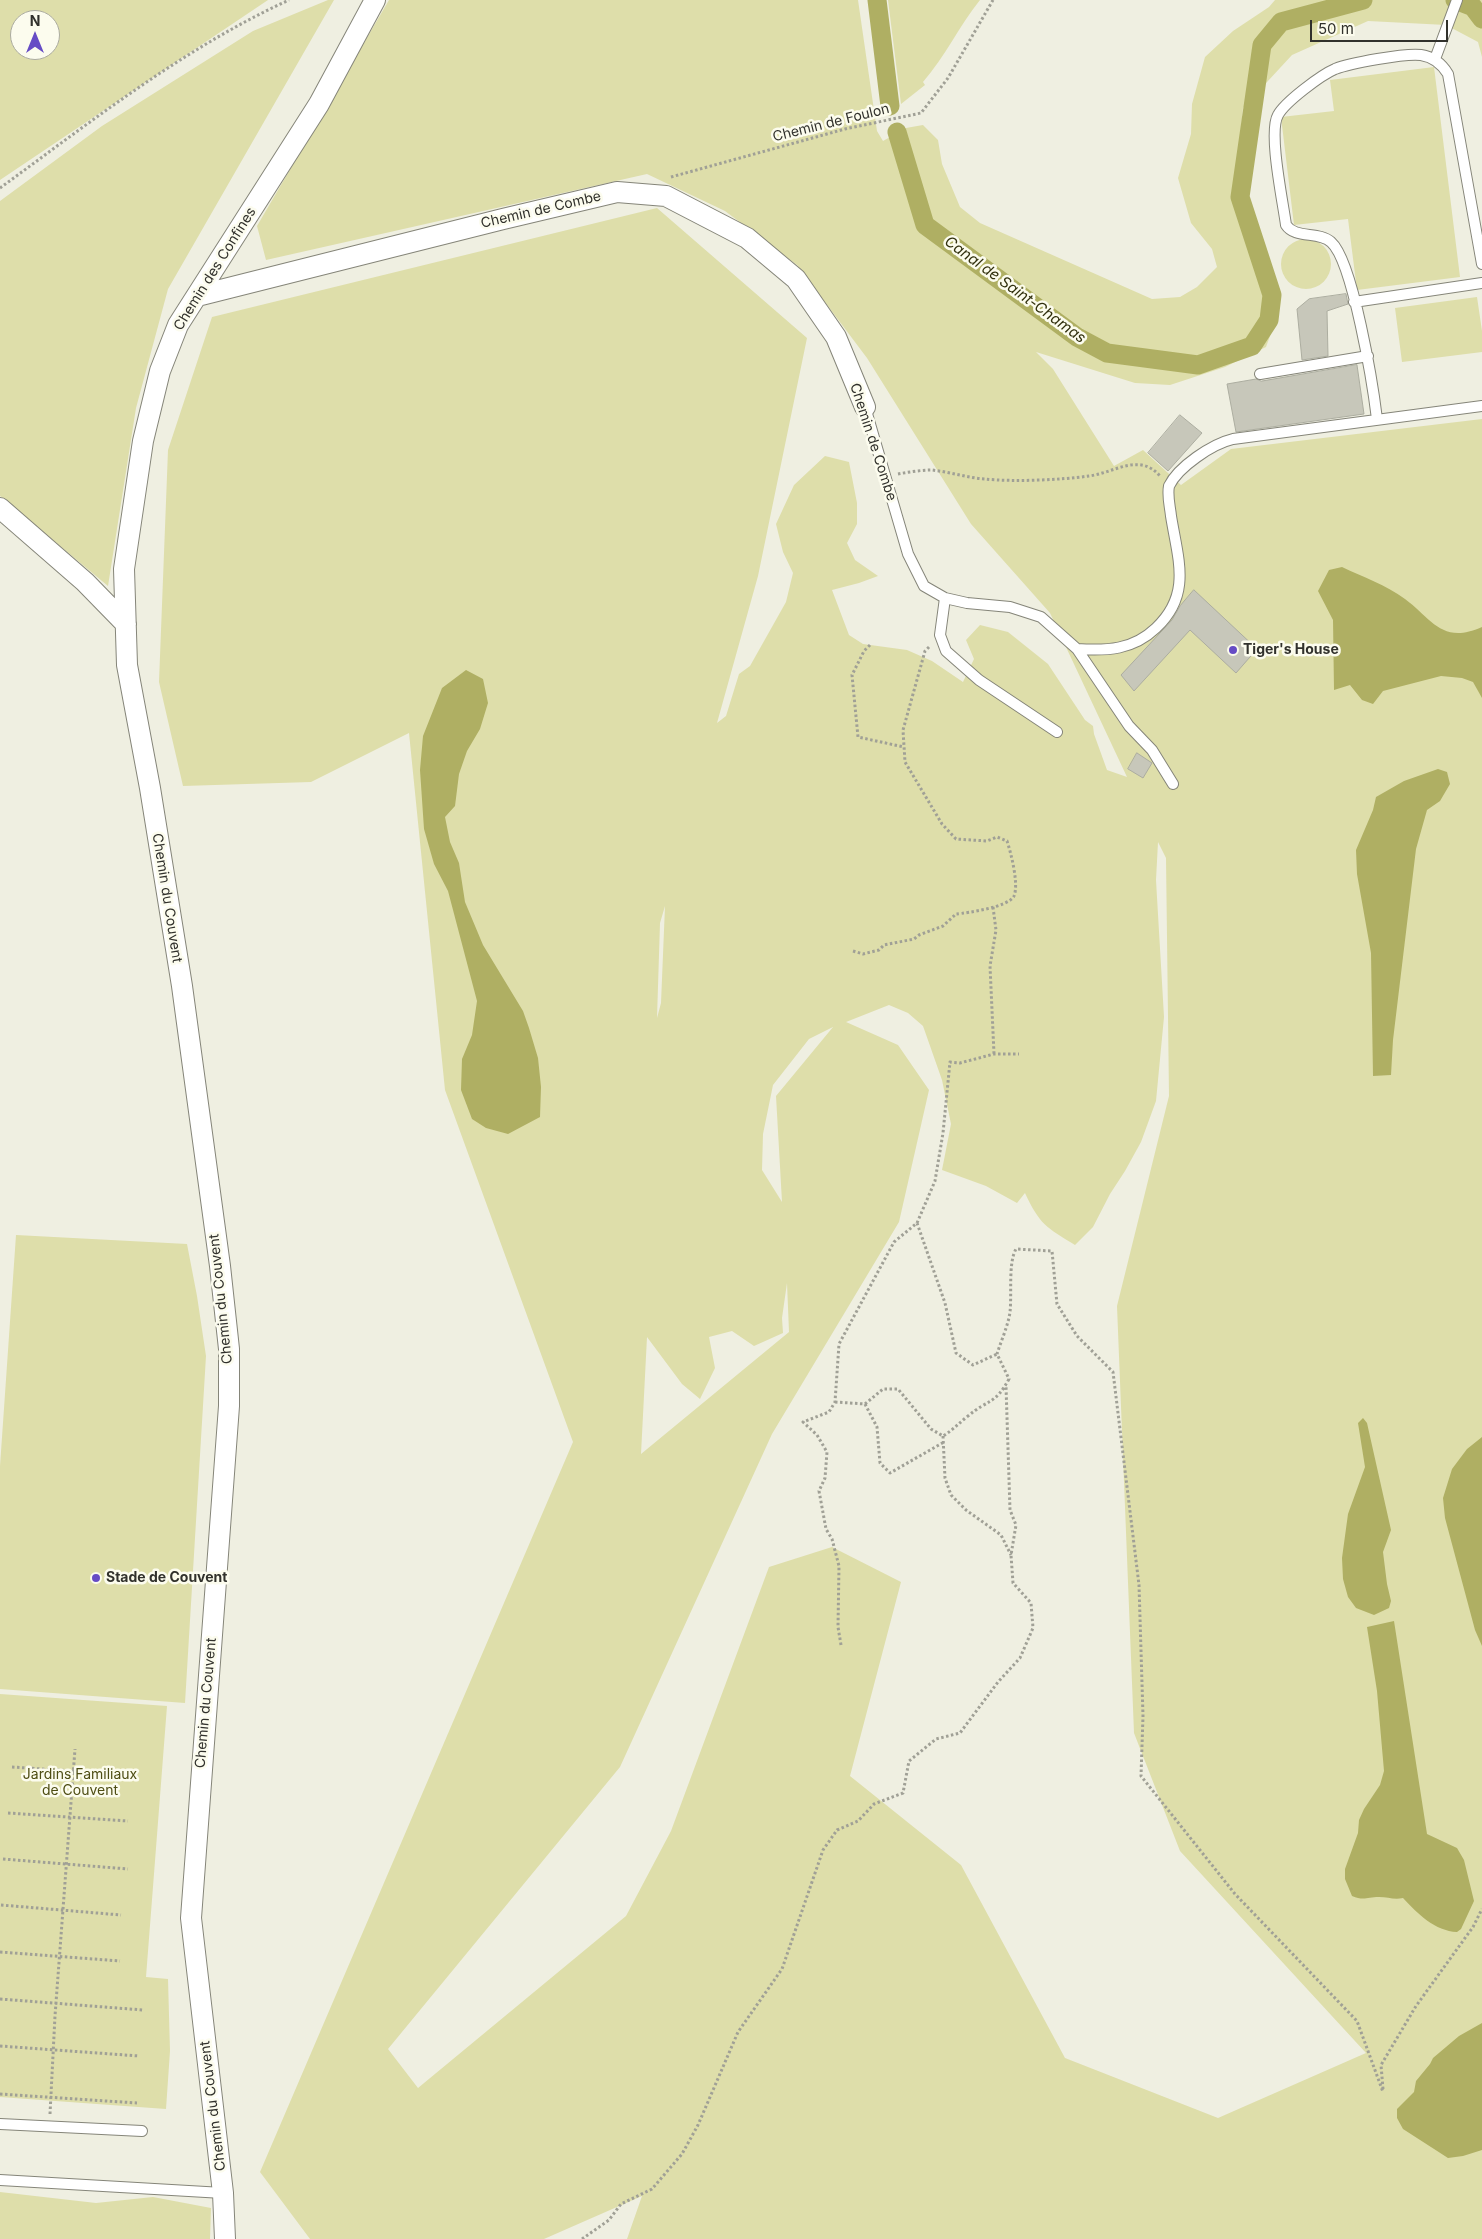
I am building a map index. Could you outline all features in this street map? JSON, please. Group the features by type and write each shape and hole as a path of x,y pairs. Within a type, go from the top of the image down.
{"street":[{"name":"Chemin des Confines","path":"126,624 124,569 143,441 160,371 178,325 319,104 376,0"},
{"name":"Chemin de Combe","path":"197,296 617,192 666,196 746,238 796,279 836,337 865,408"},
{"path":"0,508 85,582 126,624"},
{"name":"Chemin du Couvent","path":"126,624 127,665 150,788 182,986 220,1266 229,1349 229,1406 191,1918 223,2193 225,2239"}],"lane":[{"path":"1435,59 1455,4"},
{"path":"1377,419 1368,356 1344,266 1338,252 1331,242 1321,236 1292,231 1286,224 1274,139 1278,115 1284,107 1319,78 1335,69 1412,55 1435,59 1448,74 1482,264"},
{"path":"1354,302 1482,284"},
{"path":"1260,374 1368,356"},
{"path":"1077,649 1104,651 1124,648 1137,642 1164,621 1176,603 1180,591 1180,574 1169,486 1173,477 1212,446 1223,442 1377,419 1482,406"},
{"name":"Chemin de Combe","path":"865,408 908,554 924,586 945,598 967,603 1010,607 1041,617 1077,649 1129,726 1152,750 1173,784"},
{"path":"945,598 940,634 946,651 979,680 1057,732"},
{"path":"0,2124 142,2131"},
{"path":"0,2180 223,2193"}],"path":[{"path":"0,188 99,116 203,46 289,0"},
{"name":"Chemin de Foulon","path":"665,179 845,129 921,113 948,78 993,0"},
{"path":"885,475 925,470 985,479 1090,476 1134,464 1145,465 1154,469 1169,486"},
{"path":"853,950 863,954 879,950 884,945 914,939 919,935 942,926 956,914 974,913 983,908 993,907 1011,900 1015,894 1011,854 1007,841 997,837 987,841 956,839 942,824 905,762 903,730 925,651 940,634"},
{"path":"870,645 864,651 852,675 858,736 904,747"},
{"path":"993,907 996,930 990,966 994,1054"},
{"path":"840,1646 838,1627 839,1566 832,1539 826,1529 819,1491 826,1478 828,1452 817,1435 803,1422 829,1412 835,1402 839,1344 894,1242 917,1223 935,1181 943,1134 950,1062 960,1062 994,1054 1019,1054"},
{"path":"917,1223 945,1303 956,1353 973,1365 997,1354"},
{"path":"943,1436 956,1428 968,1416 997,1398 1009,1379 997,1354 1010,1315 1011,1258 1016,1249 1052,1251 1057,1304 1077,1336 1113,1372 1139,1585 1143,1716 1141,1776 1235,1894 1357,2021 1383,2092 1381,2065 1416,2006 1473,1927 1482,1909"},
{"path":"582,2239 609,2220 621,2204 652,2189 682,2154 698,2125 738,2032 782,1969 823,1850 837,1830 858,1821 874,1804 903,1792 909,1761 936,1739 960,1734 998,1682 1020,1658 1033,1628 1032,1604 1013,1583 1011,1555 1016,1525 1010,1510 1006,1385"},
{"path":"835,1402 865,1404 883,1390 898,1389 932,1429 943,1436 945,1478 951,1495 966,1510 1001,1535 1011,1555"},
{"path":"865,1404 878,1427 880,1462 890,1473 944,1442"},
{"path":"49,2127 59,1956 75,1749"},
{"path":"12,1767 134,1776"},
{"path":"8,1813 128,1821"},
{"path":"3,1859 128,1869"},
{"path":"1,1906 121,1915"},
{"path":"0,1952 120,1961"},
{"path":"0,1999 143,2010"},
{"path":"0,2046 139,2056"},
{"path":"0,2094 137,2103"}],"green space":[{"path":"0,0 268,0 0,180"},
{"path":"328,0 334,0 168,289 136,408 108,586 0,496 0,201 102,126 253,31"},
{"path":"389,0 858,0 877,131 883,141 906,128 923,125 938,140 942,164 960,207 980,223 1152,299 1180,297 1197,287 1217,267 1212,249 1191,223 1178,178 1191,134 1192,104 1205,57 1233,31 1269,7 1275,0 1482,0 1482,57 1478,42 1446,25 1368,21 1292,55 1243,108 1235,198 1279,304 1276,320 1266,347 1225,367 1170,385 1135,383 1036,352 1053,369 1114,466 1143,450 1181,485 1231,449 1482,419 1482,2239 627,2239 642,2196 544,2239 310,2239 260,2172 573,1442 445,1090 409,733 311,782 183,786 159,682 168,450 212,317 657,208 807,338 758,576 717,723 726,716 739,674 750,666 786,602 793,573 783,552 776,524 794,485 825,456 849,462 857,503 857,524 847,543 855,560 878,576 832,590 849,635 863,644 907,650 932,661 963,682 974,659 966,640 980,625 1008,632 1048,664 1085,720 1093,726 1107,770 1127,777 1050,613 971,524 867,358 797,265 725,211 647,174 266,260 257,226","holes":["1158,842 1166,858 1169,1096 1117,1306 1134,1733 1180,1851 1366,2053 1218,2118 1065,2058 961,1865 850,1776 901,1582 832,1547 769,1567 671,1831 626,1916 418,2088 388,2049 620,1767 772,1434 899,1222 929,1090 898,1045 846,1022 889,1005 908,1013 923,1026 942,1080 951,1124 942,1170 986,1186 1017,1203 1025,1193 1040,1219 1057,1234 1075,1245 1093,1227 1110,1194 1125,1171 1141,1142 1156,1101 1164,1017 1156,880","665,906 661,1003 657,1018 660,923","833,1027 776,1096 782,1202 762,1170 763,1134 773,1085 809,1039","787,1283 789,1332 641,1454 647,1337 682,1384 700,1399 715,1368 709,1337 732,1331 754,1346 783,1333 782,1318"]},
{"path":"888,0 980,0 923,82 925,85 901,104"},
{"path":"1434,67 1460,277 1357,290 1348,219 1294,225 1281,117 1334,111 1330,80"},
{"path":"1301,239 1311,239 1324,246 1331,259 1331,269 1324,282 1311,289 1301,289 1292,285 1285,278 1281,269 1281,259 1285,250 1292,243"},
{"path":"1477,297 1482,331 1482,352 1402,362 1395,308"},
{"name":"Stade de Couvent","path":"16,1235 187,1244 206,1356 185,1703 0,1689 0,1466"},
{"name":"Jardins Familiaux de Couvent","path":"0,1694 167,1706 146,1977 168,1979 170,2051 166,2109 0,2097"},
{"path":"0,2192 96,2203 153,2197 211,2208 210,2239 0,2239"}],"shaded area":[{"path":"1342,567 1398,594 1431,621 1447,631 1457,633 1468,632 1482,627 1482,698 1473,682 1462,678 1441,676 1383,691 1373,704 1362,700 1350,685 1334,690 1333,620 1318,591 1329,570"},
{"path":"466,670 483,679 488,703 480,729 467,751 459,774 455,806 445,817 450,842 459,863 465,902 483,945 523,1011 538,1058 541,1087 540,1117 508,1134 486,1128 472,1119 461,1090 462,1059 472,1035 477,1001 448,891 434,864 424,829 420,770 423,736 442,688"},
{"path":"1438,769 1447,772 1450,784 1440,801 1427,810 1416,849 1393,1040 1391,1075 1373,1076 1371,953 1357,874 1356,850 1373,810 1376,797 1404,781"},
{"path":"1363,1418 1367,1423 1391,1530 1383,1552 1391,1601 1389,1608 1374,1615 1356,1608 1348,1597 1343,1579 1342,1558 1348,1514 1365,1467 1358,1423"},
{"path":"1482,1437 1482,1646 1475,1630 1445,1518 1443,1498 1452,1469 1467,1449"},
{"path":"1394,1621 1427,1834 1457,1848 1464,1860 1474,1901 1461,1929 1457,1932 1441,1929 1427,1921 1403,1898 1379,1897 1363,1899 1352,1896 1345,1879 1345,1869 1358,1833 1359,1820 1380,1785 1384,1771 1377,1691 1367,1627"},
{"path":"1482,2023 1482,2150 1448,2158 1403,2129 1397,2118 1397,2109 1414,2092 1416,2081 1433,2058 1459,2036"}],"building":[{"path":"1346,294 1348,304 1327,311 1328,356 1302,360 1297,309 1309,299"},
{"path":"1357,365 1364,414 1236,432 1227,384 1256,379 1261,381"},
{"path":"1180,415 1202,433 1168,471 1148,453"},
{"path":"1194,590 1257,649 1236,673 1190,630 1134,691 1121,675 1172,620 1180,606"},
{"path":"1137,753 1152,763 1143,778 1128,769"}],"waterway":[{"name":"Canal de Saint-Chamas","path":"877,0 890,106"},
{"name":"Canal de Saint-Chamas","path":"897,132 925,225 1077,337 1107,353 1198,365 1252,346 1269,320 1272,295 1240,197 1262,45 1281,22 1363,0"},
{"name":"Canal de Saint-Chamas","path":"1455,0 1473,7 1482,19"}],"place":[{"name":"Tiger's House","path":"1233,650"},
{"name":"Stade de Couvent","path":"96,1578"}]}
